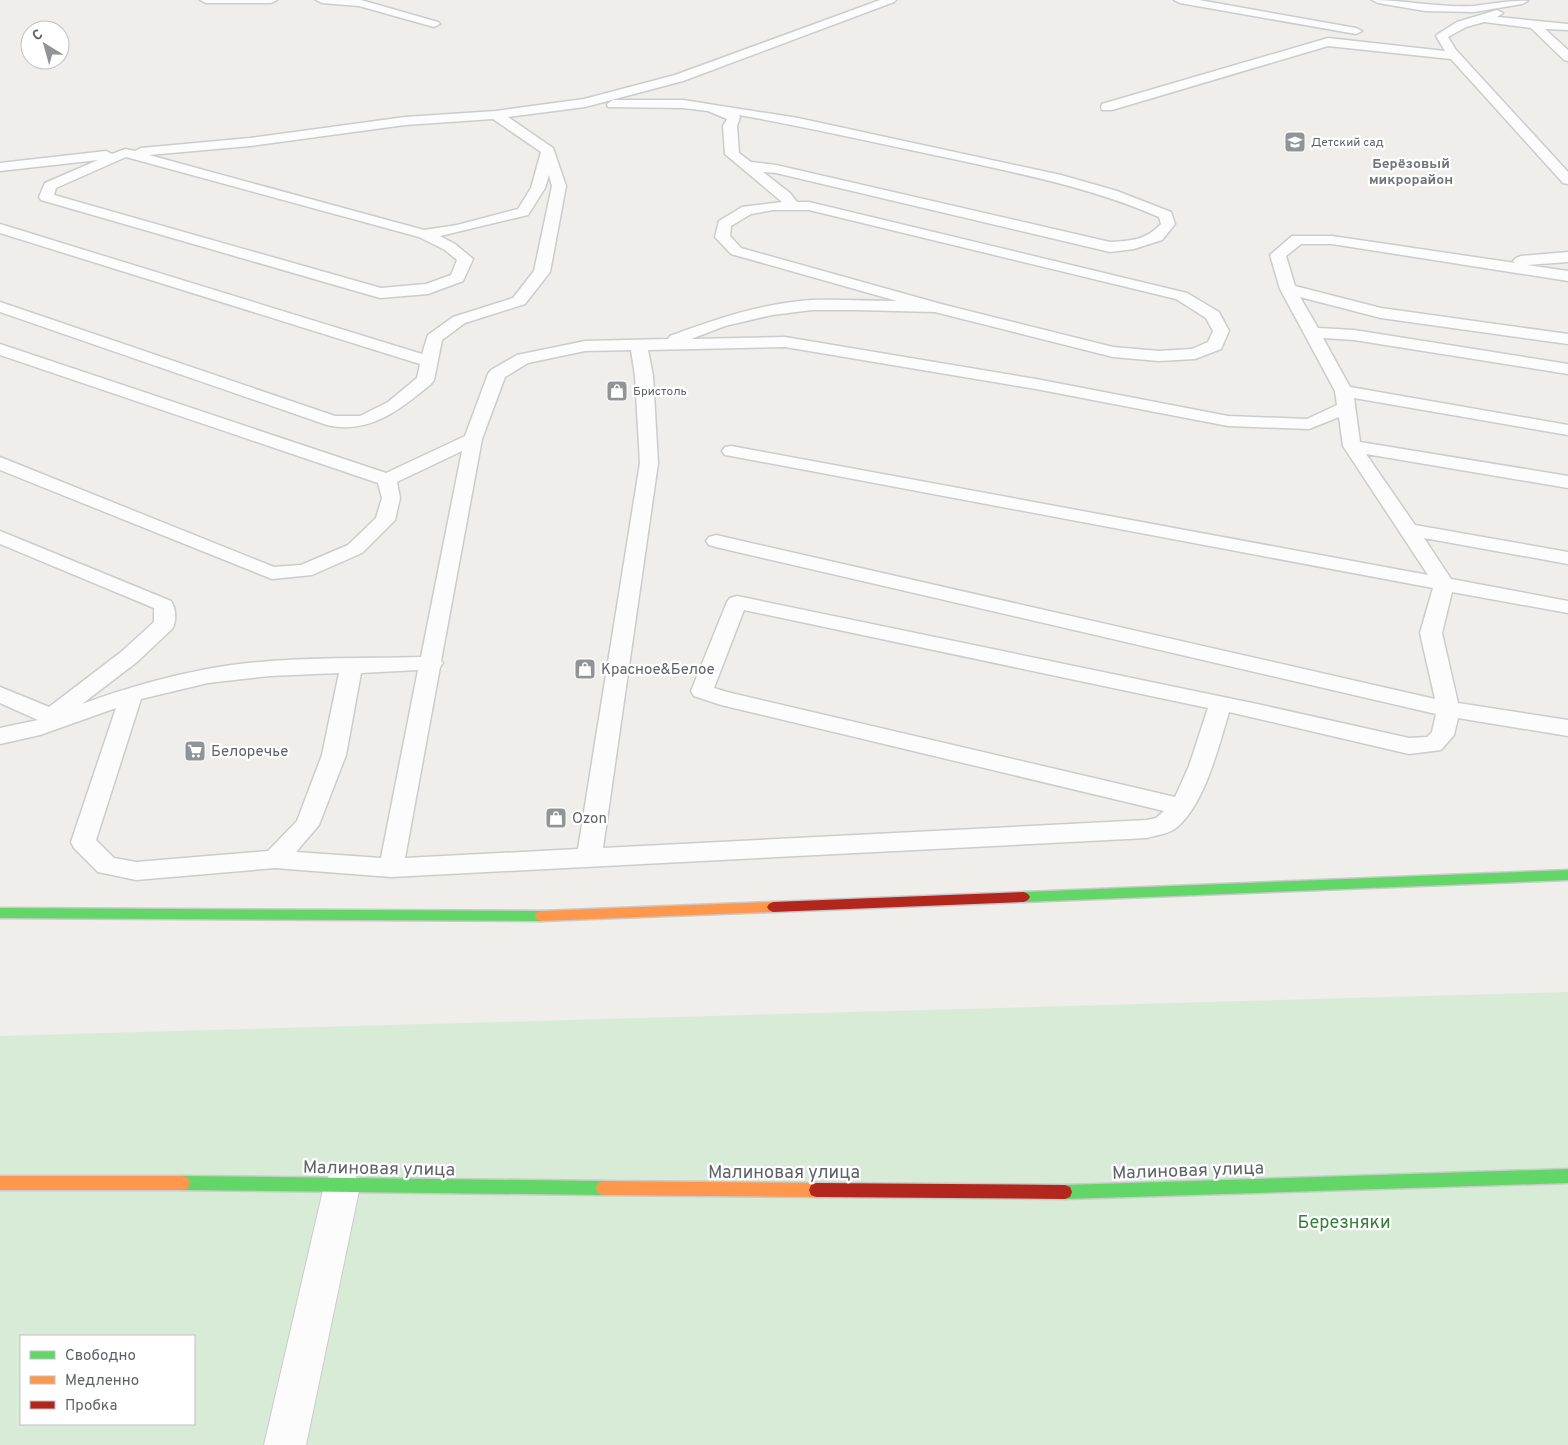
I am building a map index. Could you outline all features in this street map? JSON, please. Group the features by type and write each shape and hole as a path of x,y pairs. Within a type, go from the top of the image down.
{"street":[{"path":"0,913 521,917 1568,875"},
{"name":"Малиновая улица","path":"0,1183 1060,1192 1568,1176"},
{"path":"286,1445 342,1186"}],"lane":[{"path":"206,0 271,0"},
{"path":"322,0 360,3 434,24"},
{"path":"585,104 679,78 890,0"},
{"path":"1180,0 1401,39"},
{"path":"1378,0 1425,8 1474,9 1522,0"},
{"path":"1522,0 1484,19 1467,22 1451,28 1442,36 1454,56 1568,180"},
{"path":"1484,19 1568,27"},
{"path":"1534,25 1568,57"},
{"path":"1107,107 1328,42 1454,56"},
{"path":"0,167 250,142 405,121 496,115 585,104 683,104 781,118 1067,180 1134,200 1166,215 1168,224 1157,237 1134,245 1110,247 785,171 749,166"},
{"path":"711,107 734,117 730,126 732,154 785,196 793,206"},
{"path":"0,307 332,421 363,421 394,406 425,380 434,338 459,320 519,301 542,272 559,186 548,151 496,115"},
{"path":"424,234 457,229 523,212 538,188 548,151"},
{"path":"125,153 424,234 450,247 465,259 458,278 428,289 380,293 46,196 50,186 125,153"},
{"path":"773,206 809,206 1181,296 1214,315 1221,331 1215,345 1194,354 1159,356 1113,352 935,308 736,251 722,237 724,224 747,210 773,206"},
{"path":"0,228 428,361"},
{"path":"1181,807 721,698 702,691 737,602 1409,746 1433,745 1442,735 1448,709 1431,633 1444,583 1352,446 1345,399 1288,289 1278,254 1297,239 1332,240 1568,276"},
{"path":"1495,265 1568,256"},
{"path":"1288,289 1381,313 1568,339"},
{"path":"649,346 719,323 780,309 821,305 935,308"},
{"path":"1311,333 1354,335 1568,369"},
{"path":"391,868 432,663 473,439 497,374 523,359 585,346 785,342 1036,384 1228,421 1309,424 1345,399 1568,430"},
{"path":"589,857 633,577 648,463 644,376 649,346"},
{"path":"0,349 387,480 473,439"},
{"path":"1352,446 1568,482"},
{"path":"731,451 1568,607"},
{"path":"0,463 272,573 306,571 355,549 385,520 391,498 387,480"},
{"path":"1409,530 1568,558"},
{"path":"0,537 164,605 165,624 129,656 32,730"},
{"path":"716,541 1448,709 1568,728"},
{"path":"0,736 32,730 132,694 208,676 270,670 432,663"},
{"path":"275,859 307,825 334,755 351,666"},
{"path":"0,694 50,716"},
{"path":"132,694 84,842 107,866 136,871 275,859 391,868 1147,829 1168,823 1181,807 1206,755 1220,704"}],"green space":[{"name":"Березняки","path":"1568,992 1568,1445 0,1445 0,1036"}],"traffic: fast":[{"path":"1024,897 1568,875"},
{"path":"0,913 541,916"},
{"path":"1065,1192 1568,1176"},
{"path":"183,1183 603,1188"}],"traffic: slow":[{"path":"541,916 773,907"},
{"path":"0,1183 183,1183"},
{"path":"603,1188 816,1190"}],"traffic: jam":[{"path":"773,907 1024,897"},
{"path":"816,1190 1065,1192"}],"place":[{"name":"Детский сад","path":"1295,142"},
{"name":"Бристоль","path":"617,391"},
{"name":"Красное&Белое","path":"585,669"},
{"name":"Белоречье","path":"195,751"},
{"name":"Ozon","path":"556,818"}],"district":[{"name":"Берёзовый микрорайон","path":"1411,172"}]}
